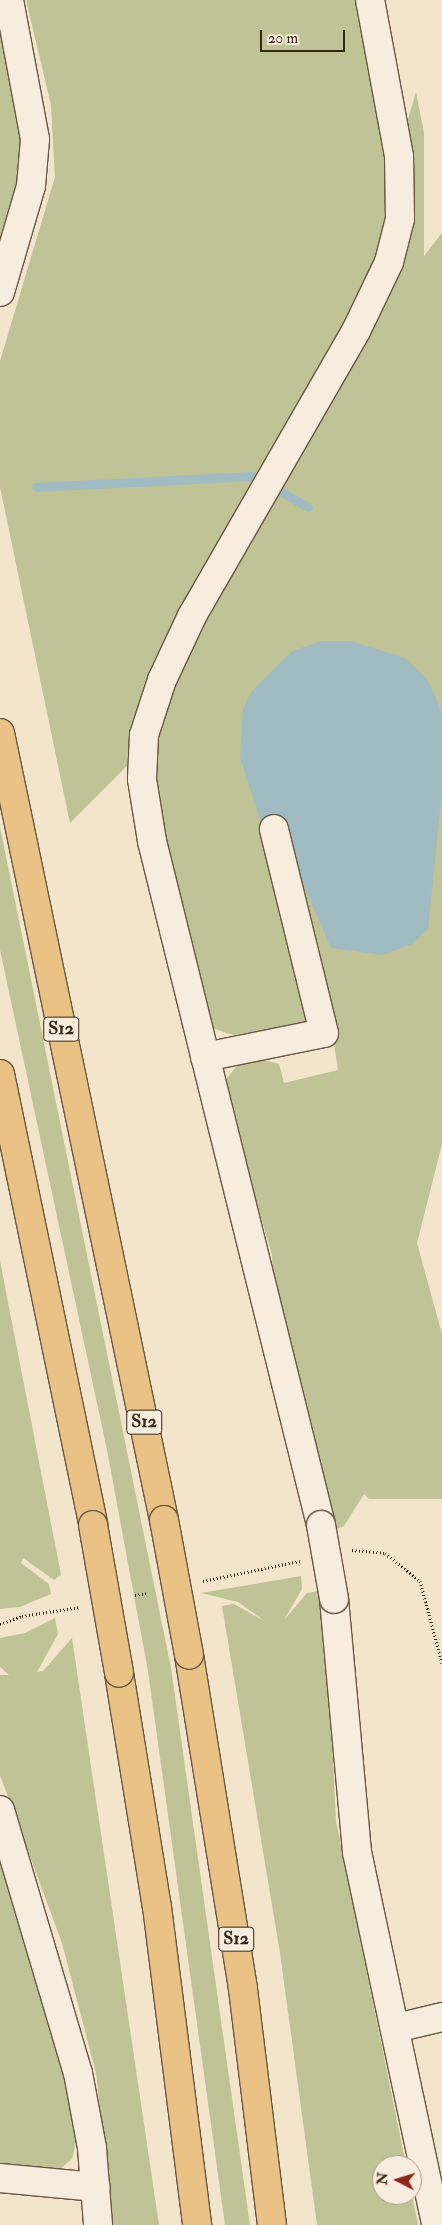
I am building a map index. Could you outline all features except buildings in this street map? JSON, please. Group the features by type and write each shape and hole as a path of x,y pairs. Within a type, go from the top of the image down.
{"highway":[{"name":"S12","path":"0,733 164,1520 189,1655 243,1989 272,2225"},
{"path":"0,1074 93,1525 119,1673 158,1908 197,2225"}],"street":[{"path":"0,292 31,186 35,139 8,0"},
{"path":"370,0 399,156 400,219 389,262 356,331 192,616 162,680 144,734 142,779 152,841 321,1525 334,1599 357,1852 396,2028 436,2225"},
{"path":"205,1057 324,1033 274,829"},
{"path":"0,1810 78,2072 96,2187 98,2225"},
{"path":"396,2028 442,2017"},
{"path":"0,2178 96,2187"}],"path":[{"path":"342,1552 361,1548 385,1553 420,1581 442,1663"},
{"path":"196,1582 303,1560"},
{"path":"128,1597 157,1591"},
{"path":"0,1624 22,1616 89,1605"}],"green space":[{"path":"26,0 357,0 390,188 383,240 363,291 143,687 127,766 70,823 0,487 0,361 55,177 51,105"},
{"path":"0,24 25,139 17,188 0,240"},
{"path":"416,92 424,133 424,256 442,233 442,1144 417,1243 442,1334 442,1499 369,1499 364,1494 344,1526 334,1530 273,1281 272,1255 222,1084 240,1062 256,1058 279,1064 284,1083 338,1070 330,1019 233,1035 212,1028 155,813 152,750 169,686 387,297 409,243 414,203 408,119"},
{"path":"0,827 171,1668 250,2225 225,2225 148,1671 107,1450 0,950"},
{"path":"0,1261 61,1575 54,1580 23,1558 21,1563 49,1584 51,1594 20,1607 0,1609"},
{"path":"301,1576 302,1589 284,1620 307,1593 318,1591 329,1678 336,1821 404,2155 372,2155 372,2205 414,2205 418,2225 317,2225 280,1953 222,1606 234,1604 266,1622 238,1602 201,1593"},
{"path":"55,1618 58,1634 37,1672 43,1671 72,1638 159,2225 113,2225 96,2073 62,1943 0,1775 0,1675 9,1675 0,1667 0,1638 25,1633"},
{"path":"0,1859 23,1925 48,2027 61,2055 76,2142 72,2159 55,2173 0,2170"}],"water":[{"path":"322,641 351,641 405,658 428,680 442,713 442,790 428,929 412,944 383,955 331,948 299,874 264,831 240,758 243,709 251,692 292,651"}],"waterway":[{"path":"36,487 253,476 308,507"}]}
